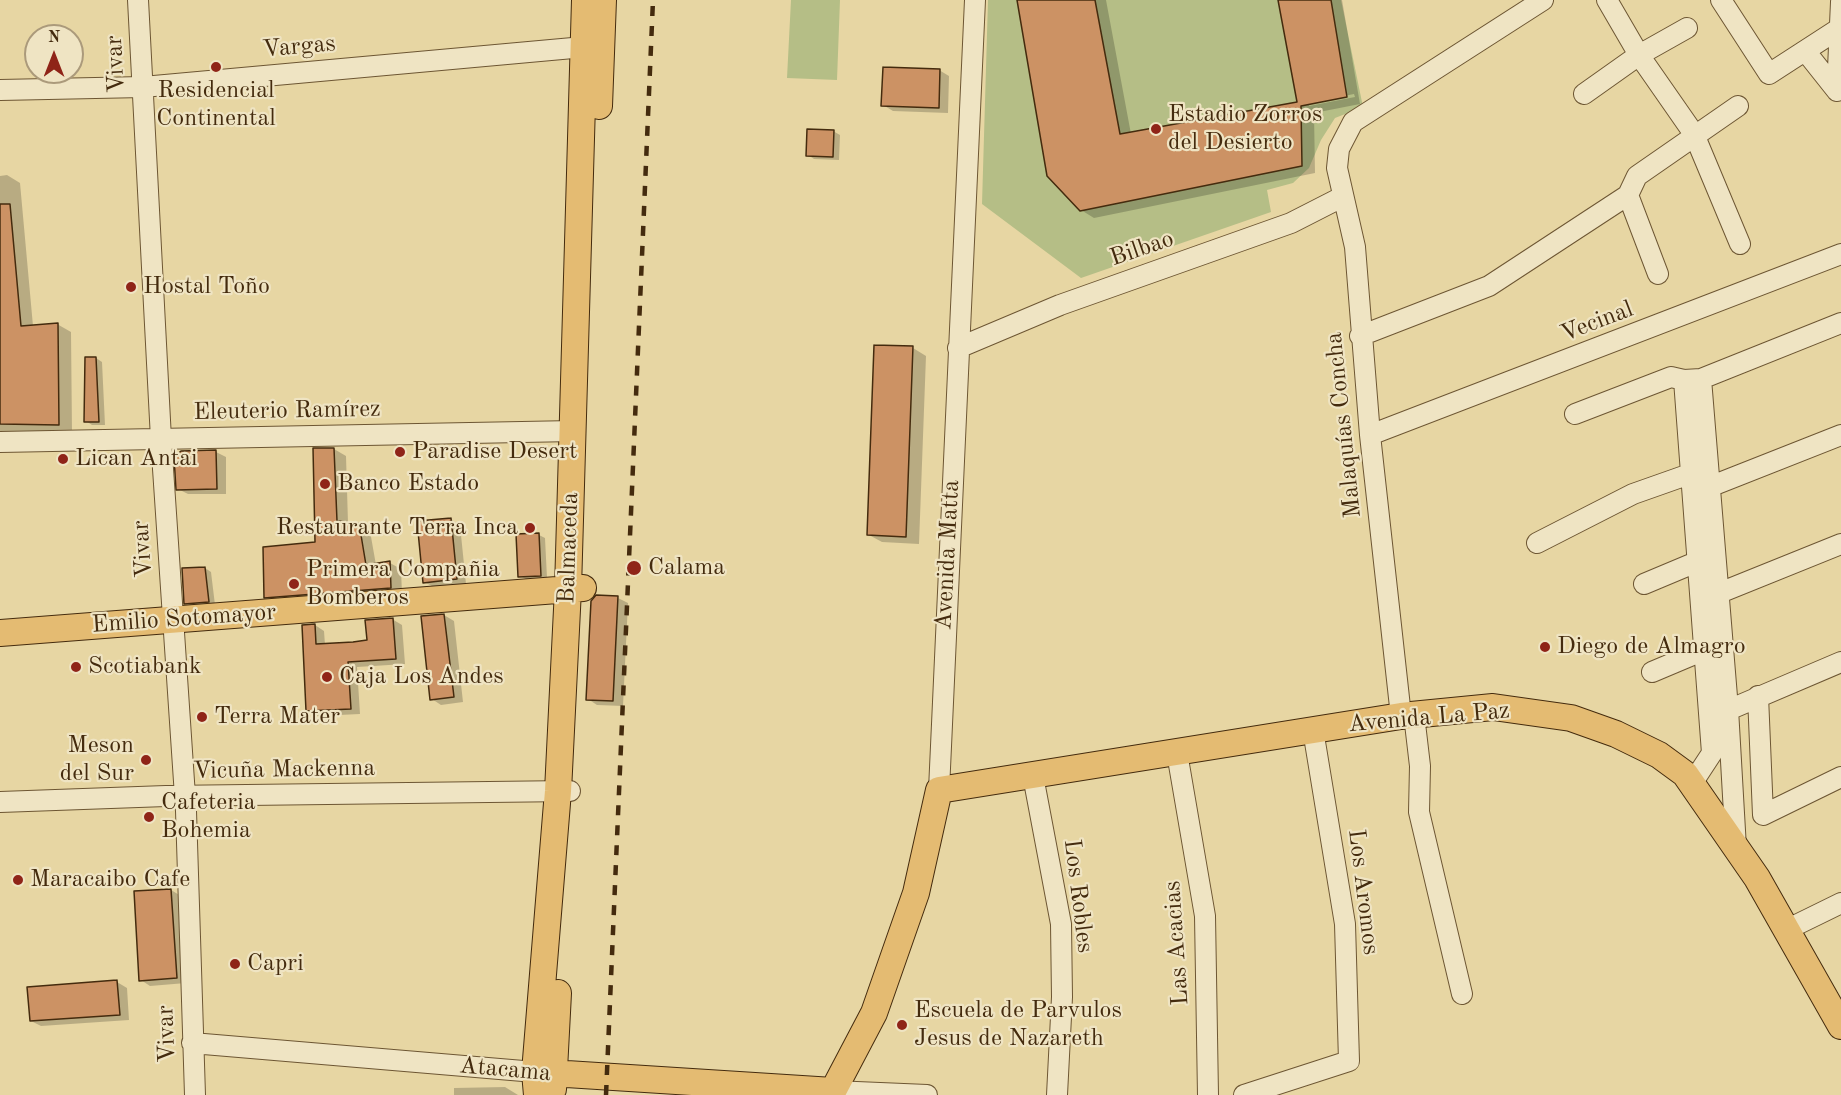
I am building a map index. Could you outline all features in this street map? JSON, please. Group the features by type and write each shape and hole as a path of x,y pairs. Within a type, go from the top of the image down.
{"main road":[{"name":"Balmaceda","path":"544,1084 575,589 592,47 585,0"},
{"name":"Balmaceda","path":"575,589 574,431 592,47 603,0"},
{"name":"Emilio Sotomayor","path":"0,633 575,589"},
{"name":"Avenida La Paz","path":"939,790 1407,715 1493,707 1571,718 1616,734 1659,755 1693,782 1786,930 1841,1026"},
{"name":"Avenida Matta","path":"833,1090 855,1052 878,1002 916,893 939,790"},
{"name":"Atacama","path":"544,1084 833,1090"}],"street":[{"name":"Vivar","path":"138,0 161,439 184,796 195,1095"},
{"name":"Avenida Matta","path":"939,790 975,0"},
{"name":"Malaquías Concha","path":"1462,994 1419,812 1420,766 1407,715 1370,435 1354,247 1337,168 1339,149 1346,132 1353,123 1544,0"},
{"path":"1607,0 1639,55 1694,134 1740,243"},
{"path":"1721,0 1769,74 1840,28"},
{"path":"1806,52 1837,91 1841,2"},
{"path":"1584,94 1639,55 1687,28"},
{"name":"Vargas","path":"0,90 143,87 592,47"},
{"path":"1360,336 1488,286 1628,195 1637,176 1694,134 1738,106"},
{"path":"1628,195 1658,274"},
{"name":"Bilbao","path":"958,348 1060,305 1291,223 1342,197"},
{"name":"Vecinal","path":"1370,435 1841,254"},
{"path":"1575,414 1671,377 1692,380 1841,323"},
{"path":"1692,380 1713,647 1728,709 1736,848"},
{"name":"Eleuterio Ramírez","path":"0,442 574,431"},
{"path":"1700,491 1841,435"},
{"path":"1537,543 1633,494 1699,470"},
{"path":"1708,597 1841,544"},
{"path":"1644,584 1705,558"},
{"path":"1652,672 1713,647"},
{"path":"1693,782 1712,753 1710,719 1713,647"},
{"path":"1710,719 1728,709 1841,662"},
{"path":"1758,696 1763,815 1841,777"},
{"name":"Los Aromos","path":"1276,1090 1349,1061 1345,924 1313,730"},
{"name":"Las Acacias","path":"1177,753 1206,916 1208,1095"},
{"name":"Los Robles","path":"1033,776 1061,924 1062,997 1058,1095"},
{"path":"1709,807 1733,789"},
{"name":"Vicuña Mackenna","path":"0,802 184,796 564,791"},
{"path":"1786,930 1841,903"},
{"name":"Atacama","path":"192,1043 544,1084"},
{"name":"Atacama","path":"833,1090 927,1095"},
{"path":"1244,1095 1276,1090"}],"green space":[{"path":"791,0 840,0 837,80 787,78"},
{"name":"Estadio Zorros del Desierto","path":"988,0 1341,0 1363,107 1335,118 1321,140 1309,168 1293,183 1267,190 1271,212 1081,278 982,204"}],"building":[{"path":"1017,0 1095,0 1120,134 1297,102 1278,0 1331,0 1347,97 1301,106 1302,166 1080,211 1047,176"},
{"path":"883,67 940,69 939,108 881,106"},
{"path":"807,129 834,130 833,157 806,156"},
{"path":"0,204 10,204 21,326 58,323 59,425 0,424"},
{"path":"874,345 913,346 906,537 867,535"},
{"path":"85,357 96,357 99,422 84,422"},
{"path":"313,448 334,448 337,521 359,523 366,565 390,561 391,588 264,598 263,547 315,542"},
{"path":"216,450 217,489 176,490 174,457 181,451"},
{"path":"451,518 457,579 423,583 417,521"},
{"path":"539,533 541,576 518,577 516,534"},
{"path":"205,567 209,602 184,604 182,568"},
{"path":"596,595 618,596 613,701 586,700 591,601"},
{"path":"444,614 454,697 430,700 421,616"},
{"name":"Caja Los Andes","path":"393,618 396,659 348,662 351,709 306,711 302,625 315,624 316,644 353,642 367,640 365,620"},
{"path":"171,889 177,978 139,981 134,891"},
{"path":"117,980 120,1015 30,1021 27,987"}],"railway":[{"path":"606,1095 653,0"}],"place":[{"name":"Residencial Continental","path":"216,67"},
{"name":"Estadio Zorros del Desierto","path":"1156,129"},
{"name":"Hostal Toño","path":"131,287"},
{"name":"Paradise Desert","path":"400,452"},
{"name":"Lican Antai","path":"63,459"},
{"name":"Banco Estado","path":"325,484"},
{"name":"Restaurante Terra Inca","path":"530,528"},
{"name":"Calama","path":"634,568"},
{"name":"Primera Compañia Bomberos","path":"294,584"},
{"name":"Diego de Almagro","path":"1545,647"},
{"name":"Scotiabank","path":"76,667"},
{"name":"Caja Los Andes","path":"327,677"},
{"name":"Terra Mater","path":"202,717"},
{"name":"Meson del Sur","path":"146,760"},
{"name":"Cafeteria Bohemia","path":"149,817"},
{"name":"Maracaibo Cafe","path":"18,880"},
{"name":"Capri","path":"235,964"},
{"name":"Escuela de Parvulos Jesus de Nazareth","path":"902,1025"}]}
